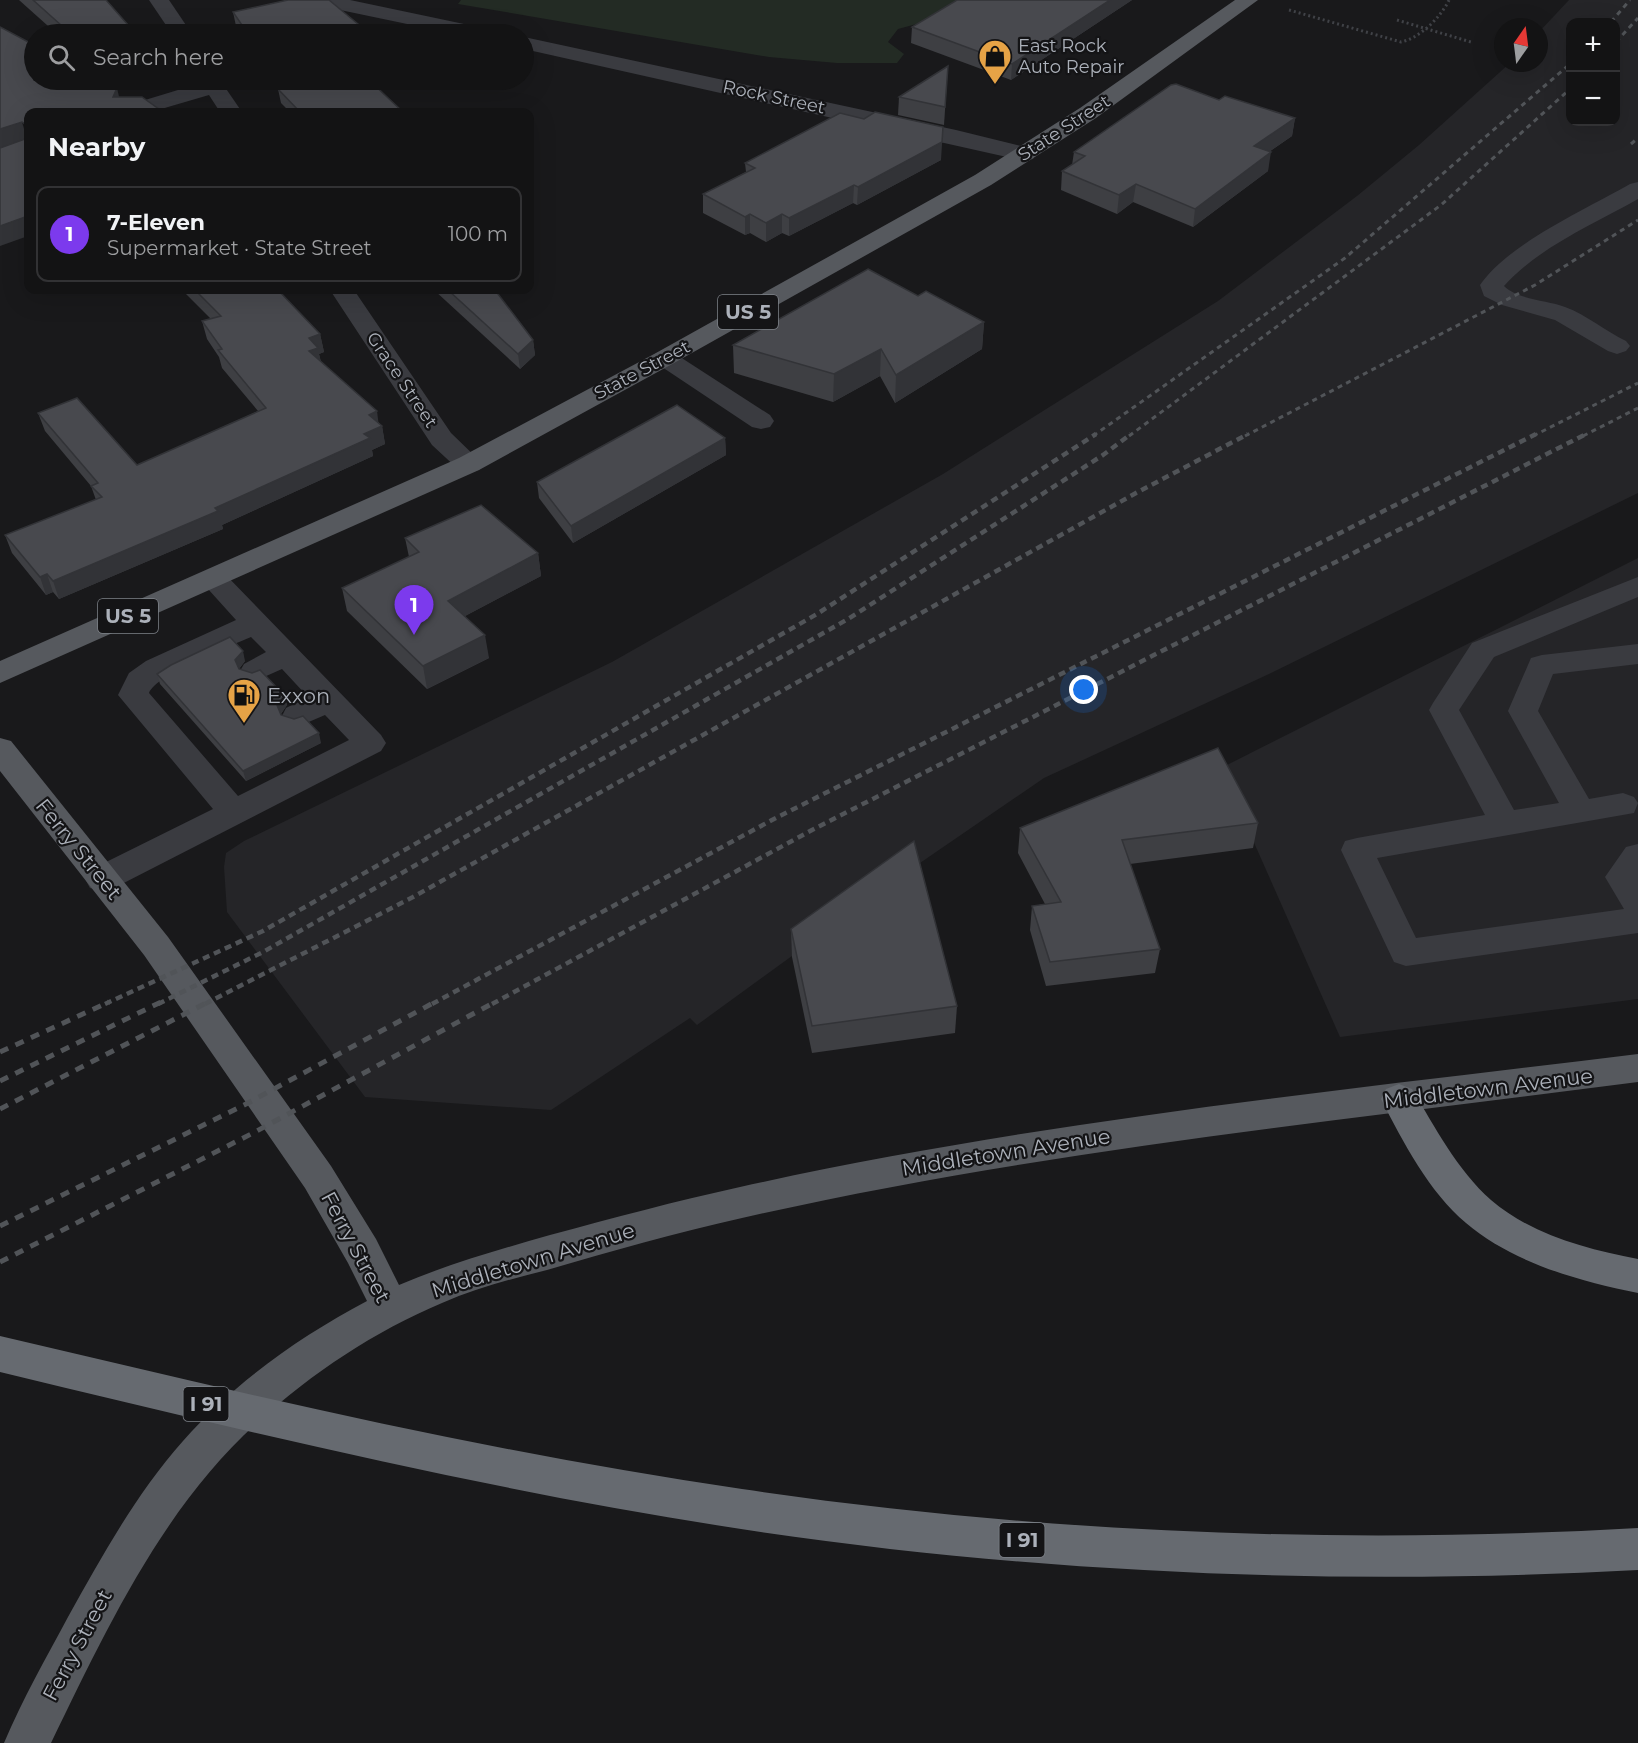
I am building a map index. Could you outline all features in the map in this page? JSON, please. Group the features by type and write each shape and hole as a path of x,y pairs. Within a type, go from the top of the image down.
{"highway":[{"path":"1399,1099 1444,1171 1463,1195 1492,1222 1536,1245 1566,1257 1638,1276"},
{"name":"I 91","path":"0,1354 295,1425 413,1450 719,1505 847,1523 1048,1543 1307,1556 1481,1556 1638,1549"}],"main road":[{"name":"State Street","path":"0,673 469,464 665,358 963,191 1025,154 1153,69 1248,0"},
{"name":"Ferry Street","path":"0,749 156,946 291,1138 340,1214 391,1309 323,1347 281,1378 240,1412 184,1471 155,1510 116,1573 45,1704 27,1743"},
{"name":"Middletown Avenue","path":"391,1309 454,1280 484,1270 653,1223 827,1182 994,1153 1638,1068"}],"street":[{"path":"159,0 175,24"},
{"path":"321,0 435,24"},
{"name":"Rock Street","path":"534,45 956,136 1025,154"},
{"path":"141,108 192,90"},
{"path":"217,90 228,108"},
{"path":"1617,345 1601,340 1563,314 1507,301 1493,291 1492,285 1499,276 1533,252 1638,189"},
{"name":"Grace Street","path":"345,294 441,439 469,464"},
{"path":"665,358 761,421"},
{"path":"102,879 370,743 213,579"},
{"path":"1504,823 1444,710 1484,650 1638,586"},
{"path":"234,812 208,760 169,715 133,695 140,680 157,668 255,623"},
{"path":"1580,811 1522,711 1542,665 1638,654"},
{"path":"255,671 285,655"},
{"path":"297,716 328,700"},
{"path":"1633,812 1580,811 1358,850 1406,952 1638,920"},
{"path":"1638,856 1622,877 1638,905"}],"path":[{"path":"1289,10 1403,43 1412,39 1447,8 1449,0"},
{"path":"1397,20 1471,42"}],"shaded area":[{"path":"461,0 974,0 935,19 898,29 888,42 904,54 897,63 837,63 769,57 458,4"},
{"path":"1569,0 1638,0 1638,493 1269,674 1044,778 920,863 697,1025 690,1018 551,1110 365,1097 227,912 224,867 226,853 244,841 612,662 943,474 1218,301 1357,196 1419,145 1500,72 1548,72 1548,22"},
{"path":"1638,558 1638,999 1340,1037 1221,768"}],"building":[{"path":"33,0 106,0 127,24 60,24"},
{"path":"288,0 329,0 358,24 241,24 233,12"},
{"path":"957,0 1110,0 1012,64 912,27"},
{"path":"0,27 24,40 24,90 116,90 113,97 142,97 157,108 24,108 24,123 0,129"},
{"path":"948,66 945,107 899,97"},
{"path":"1176,84 1219,100 1225,96 1295,118 1254,146 1271,152 1195,209 1136,184 1119,195 1062,171 1085,156 1074,152 1171,85"},
{"path":"279,90 380,90 399,108 296,108"},
{"path":"875,112 943,127 942,142 858,187 854,185 789,218 782,214 766,223 750,214 745,217 703,194 755,168 745,163 840,113 864,119"},
{"path":"24,139 24,217 0,226 0,148"},
{"path":"868,269 918,296 926,291 984,322 896,375 881,349 834,374 733,345"},
{"path":"199,294 282,294 320,334 309,338 318,348 309,351 377,411 369,415 382,426 364,434 370,438 215,508 218,511 53,581 47,574 40,577 5,535 102,497 91,486 98,483 38,413 77,398 137,465 266,408 218,350 222,349 202,321 221,316"},
{"path":"452,294 498,294 533,340 518,354"},
{"path":"677,405 725,438 571,526 537,482"},
{"path":"481,505 538,553 448,601 485,635 423,666 342,588 419,552 405,538"},
{"path":"230,637 243,651 235,660 239,669 252,673 260,670 284,695 277,705 281,715 294,719 303,716 319,733 243,771 157,674"},
{"path":"1218,748 1258,823 1122,840 1160,949 1050,962 1032,906 1061,902 1020,828"},
{"path":"914,841 957,1006 812,1026 791,929"}],"railway":[{"path":"1614,18 1630,0"},
{"path":"1620,38 1638,18"},
{"path":"1094,435 1345,258 1566,67"},
{"path":"1129,436 1441,205 1566,93"},
{"path":"1631,144 1638,138"},
{"path":"1245,436 1535,285 1638,220"},
{"path":"1533,436 1638,383"},
{"path":"1583,436 1638,408"},
{"path":"158,1004 263,952 848,619 1103,455 1131,434"},
{"path":"205,1004 413,897 1136,493 1248,434"},
{"path":"432,1004 772,820 1536,434"},
{"path":"492,1004 812,830 1586,434"},
{"path":"105,1004 263,931 817,614 1094,435"},
{"path":"0,1052 109,1002"},
{"path":"0,1081 161,1002"},
{"path":"0,1109 208,1002"},
{"path":"0,1226 246,1104 435,1002"},
{"path":"0,1262 253,1133 495,1002"}],"place":[{"name":"East Rock Auto Repair","path":"995,85"},
{"name":"7-Eleven","path":"414,635"},
{"name":"Exxon","path":"244,724"}]}
